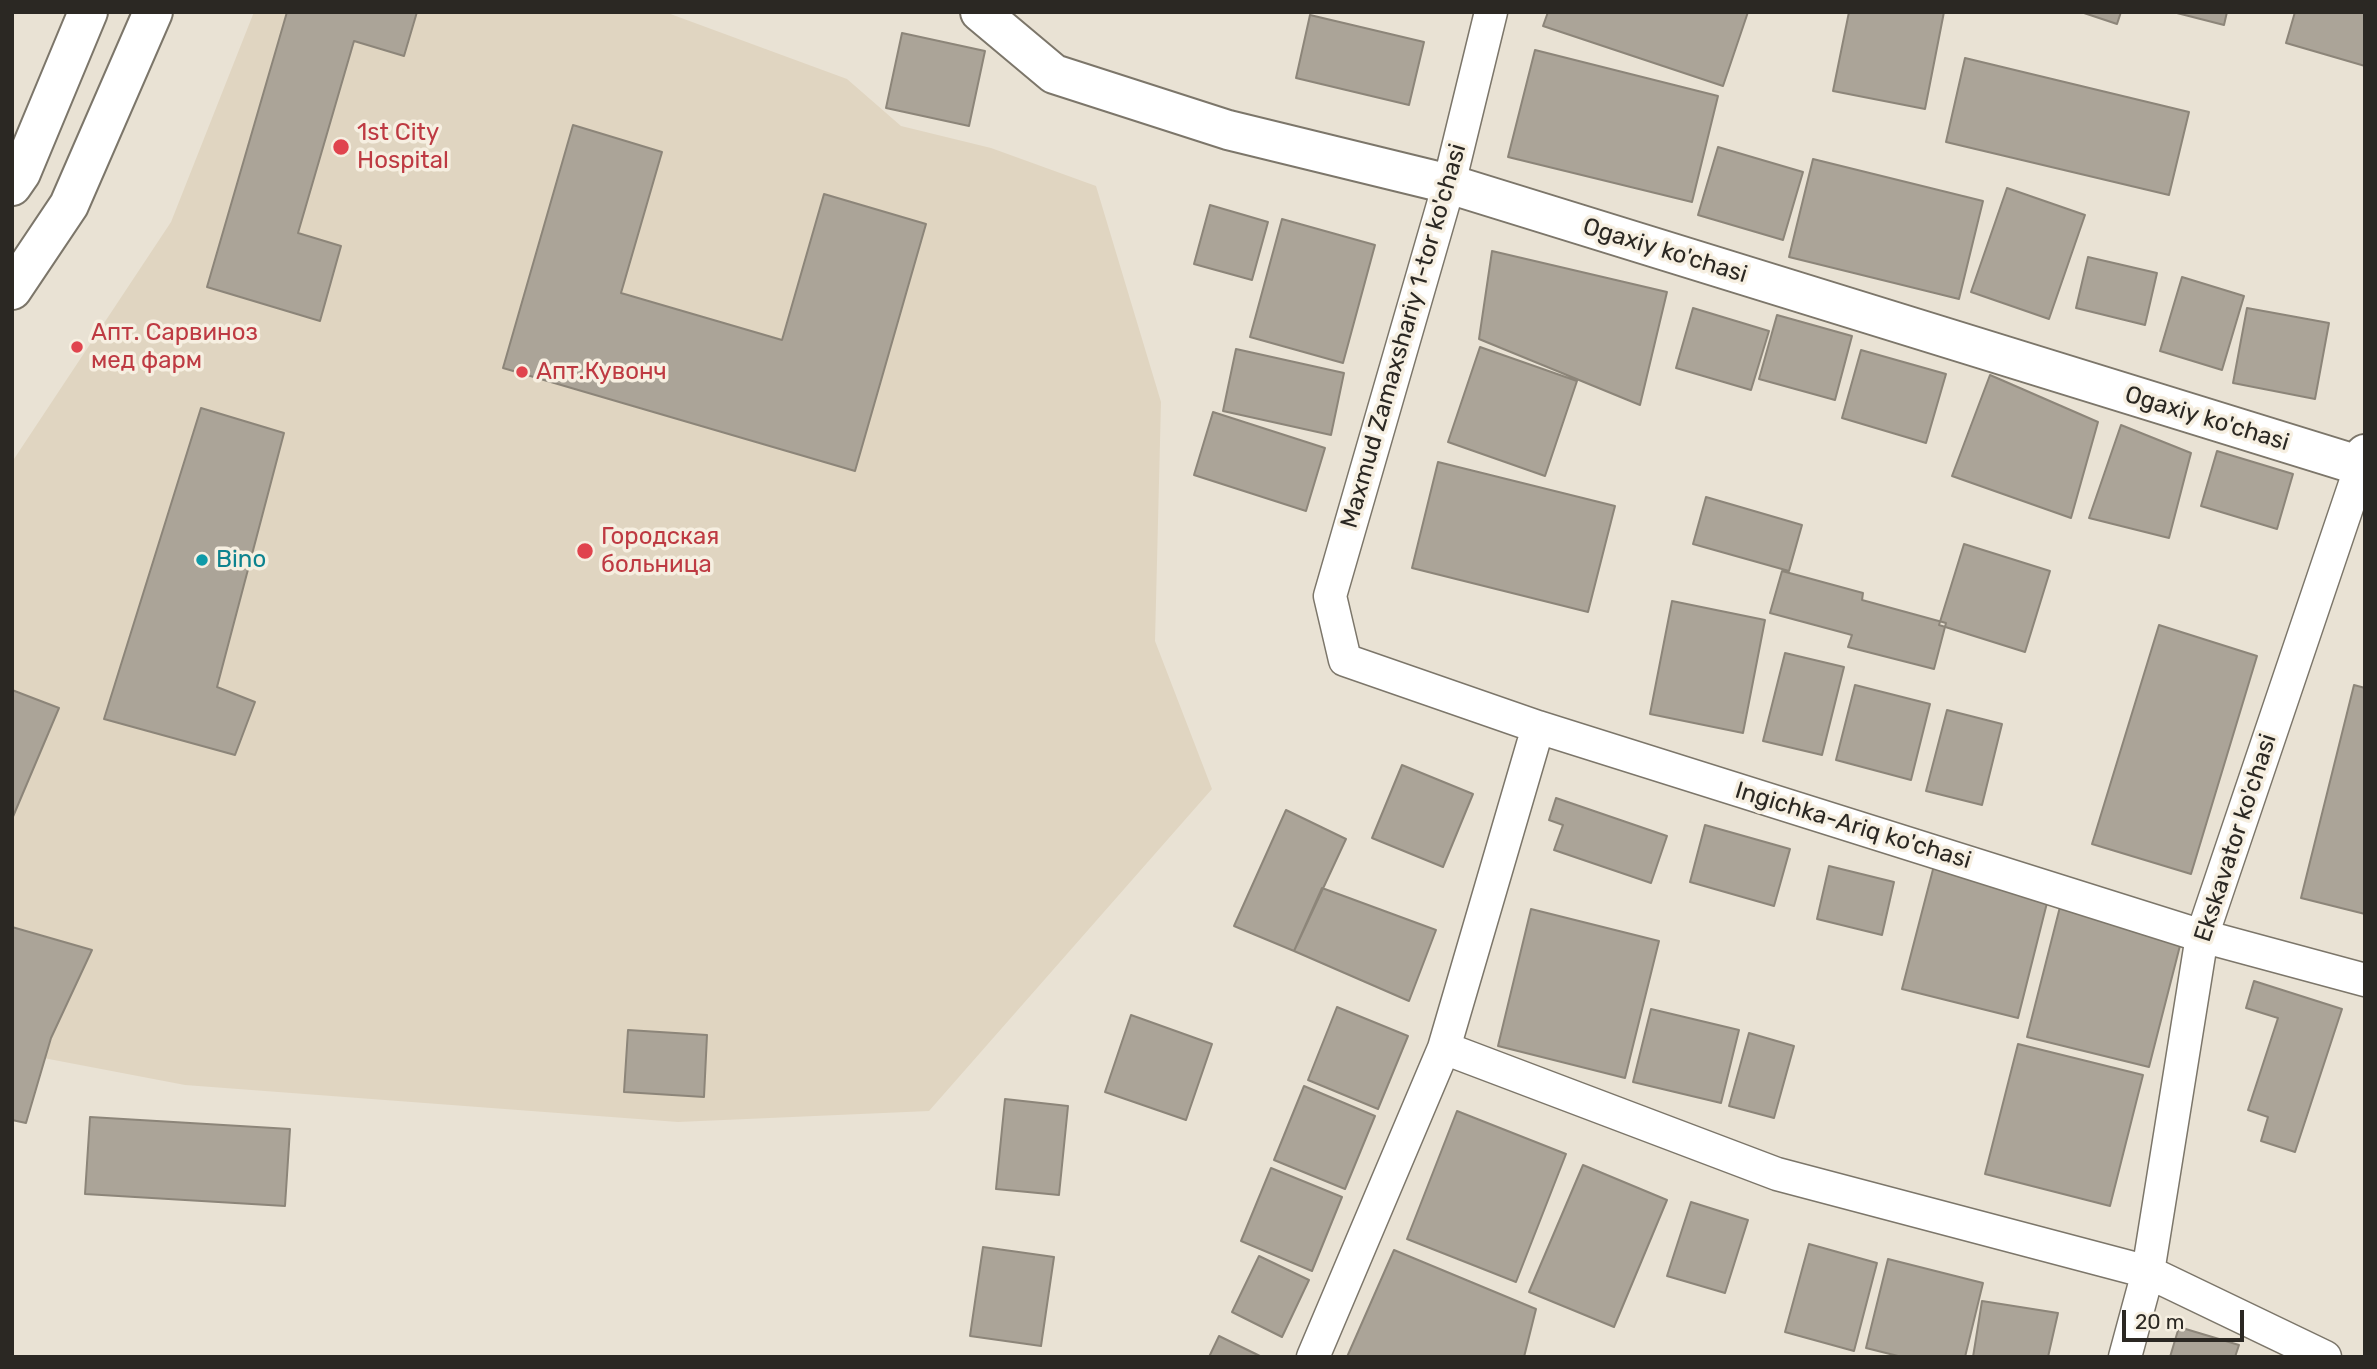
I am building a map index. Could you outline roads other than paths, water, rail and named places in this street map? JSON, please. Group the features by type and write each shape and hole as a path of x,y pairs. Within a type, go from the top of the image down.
{"street":[{"path":"12,186 21,173 88,12"},
{"path":"12,290 69,205 153,12"},
{"name":"Ogaxiy ko'chasi","path":"981,12 1054,74 1228,130 1449,184 2363,462"},
{"name":"Maxmud Zamaxshariy 1-tor ko'chasi","path":"1345,660 1330,596 1449,184 1491,12"},
{"name":"Ekskavator ko'chasi","path":"2124,1357 2148,1272 2202,936 2363,462"},
{"name":"Ingichka-Ariq ko'chasi","path":"1345,660 1538,727 2202,936 2365,980"},
{"path":"1313,1357 1444,1048 1538,727"},
{"path":"1444,1048 1777,1174 2148,1272 2325,1357"}],"place":[{"name":"1st City Hospital","path":"341,147"},
{"name":"Апт. Сарвиноз мед фарм","path":"77,347"},
{"name":"Апт.Кувонч","path":"522,372"},
{"name":"Городская больница","path":"585,551"},
{"name":"Bino","path":"202,560"}]}
